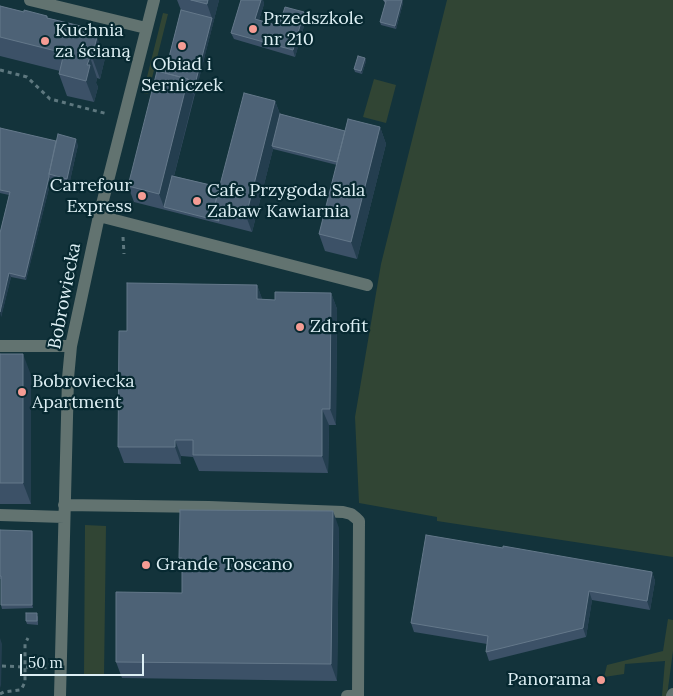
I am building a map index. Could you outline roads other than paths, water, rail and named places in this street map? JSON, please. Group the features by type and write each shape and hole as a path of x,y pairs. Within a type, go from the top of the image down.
{"street":[{"path":"30,0 146,28"},
{"name":"Bobrowiecka","path":"60,696 68,378 71,346 99,216 154,0"},
{"path":"99,216 367,285"},
{"path":"0,346 71,346"},
{"path":"0,515 64,511 209,507 343,512 351,514 359,521 358,696 347,696"}],"place":[{"name":"Przedszkole nr 210","path":"253,29"},
{"name":"Kuchnia za ścianą","path":"45,41"},
{"name":"Obiad i Serniczek","path":"182,46"},
{"name":"Carrefour Express","path":"142,196"},
{"name":"Cafe Przygoda Sala Zabaw Kawiarnia","path":"197,201"},
{"name":"Zdrofit","path":"300,327"},
{"name":"Bobroviecka Apartment","path":"22,392"},
{"name":"Grande Toscano","path":"146,565"},
{"name":"Panorama","path":"601,680"}]}
